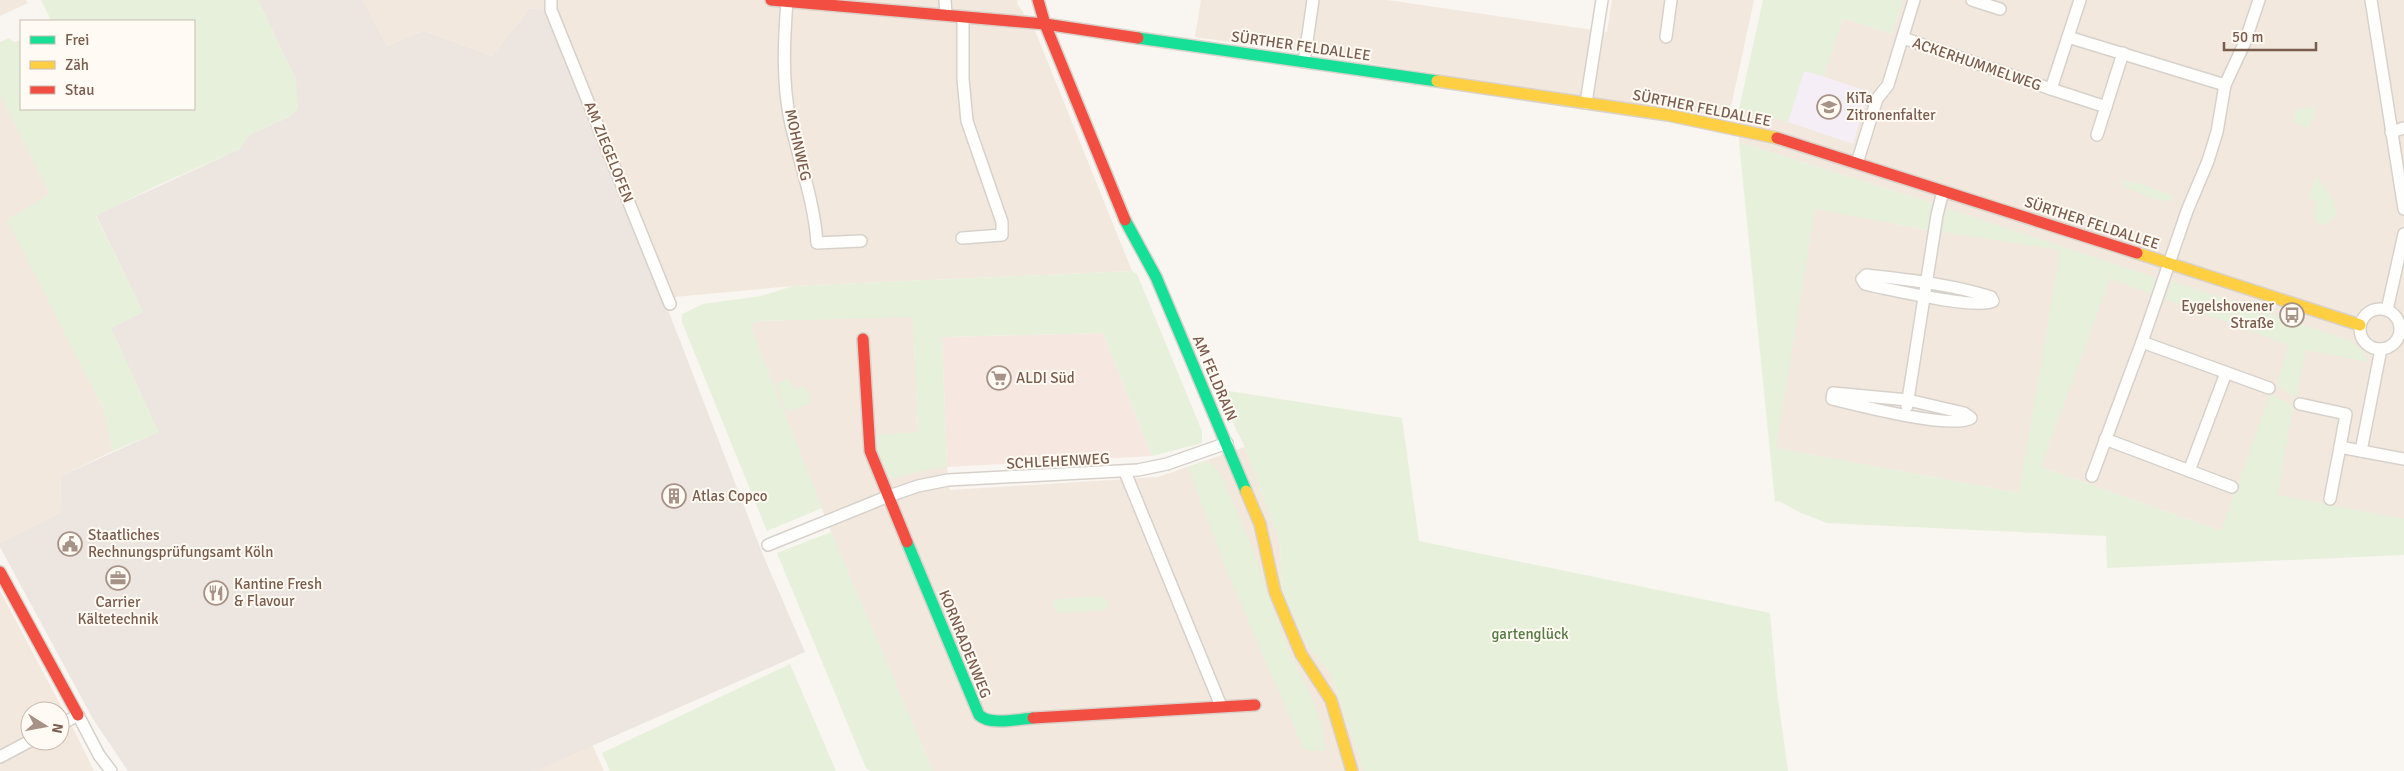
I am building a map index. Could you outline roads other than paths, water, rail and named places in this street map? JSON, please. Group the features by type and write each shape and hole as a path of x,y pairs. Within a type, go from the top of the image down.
{"street":[{"name":"AM ZIEGELOFEN","path":"551,0 551,10 670,304"},
{"name":"SÜRTHER FELDALLEE","path":"771,0 802,1 1045,24 1676,116 1733,127 1856,163 2360,325"},
{"path":"945,0 946,15"},
{"name":"AM FELDRAIN","path":"1038,0 1045,24 1126,222 1156,277 1260,524 1268,553 1274,592 1301,654 1331,700 1352,771"},
{"path":"1304,62 1313,0"},
{"path":"1586,103 1602,0"},
{"path":"1666,37 1672,0"},
{"path":"1856,163 1877,99 1888,85 1914,0"},
{"path":"1972,0 2000,9"},
{"name":"ACKERHUMMELWEG","path":"2052,89 2080,0"},
{"path":"2092,476 2217,132 2225,85 2245,42 2259,0"},
{"path":"2371,0 2404,209"},
{"name":"MOHNWEG","path":"787,2 785,37 788,103 814,217 817,243 861,241"},
{"path":"962,238 1002,235 1002,222 967,121 962,79 963,17"},
{"path":"2068,37 2225,85"},
{"name":"ACKERHUMMELWEG","path":"1903,38 2106,107"},
{"path":"2097,135 2123,53"},
{"path":"2391,132 2404,128"},
{"path":"1905,415 1926,282 1943,191"},
{"path":"2387,310 2404,234"},
{"path":"1866,275 1926,282 1981,294 1991,297 1992,301 1988,304 1979,304 1925,297 1865,284 1862,279 1866,275"},
{"path":"2376,309 2387,310 2397,318 2400,324 2401,338 2391,346 2381,349 2374,348 2364,342 2361,336 2360,325 2362,319 2370,311 2376,309"},
{"path":"863,339 870,451 889,496"},
{"path":"2142,342 2270,388"},
{"path":"2361,451 2381,349"},
{"path":"2188,471 2226,373"},
{"path":"1832,393 1862,394 1908,400 1964,413 1971,418 1958,422 1905,415 1832,399 1831,396 1832,393"},
{"path":"2300,404 2368,418"},
{"path":"2330,500 2346,414"},
{"path":"2105,439 2232,487"},
{"name":"SCHLEHENWEG","path":"768,545 918,486 948,480 1125,472 1167,464 1226,443"},
{"path":"2340,447 2404,459"},
{"path":"1125,472 1221,706"},
{"name":"KORNRADENWEG","path":"889,496 975,709 982,718 993,720 1255,705"},
{"path":"0,572 99,755 112,771"},
{"path":"70,719 78,715"},
{"path":"0,757 20,746"}],"place":[{"name":"KiTa Zitronenfalter","path":"1829,107"},
{"name":"Eygelshovener Straße","path":"2292,315"},
{"name":"ALDI Süd","path":"999,378"},
{"name":"Atlas Copco","path":"674,496"},
{"name":"Staatliches Rechnungsprüfungsamt Köln","path":"70,544"},
{"name":"Carrier Kältetechnik","path":"118,578"},
{"name":"Kantine Fresh & Flavour","path":"216,593"}],"park label":[{"name":"gartenglück","path":"1530,634"}]}
